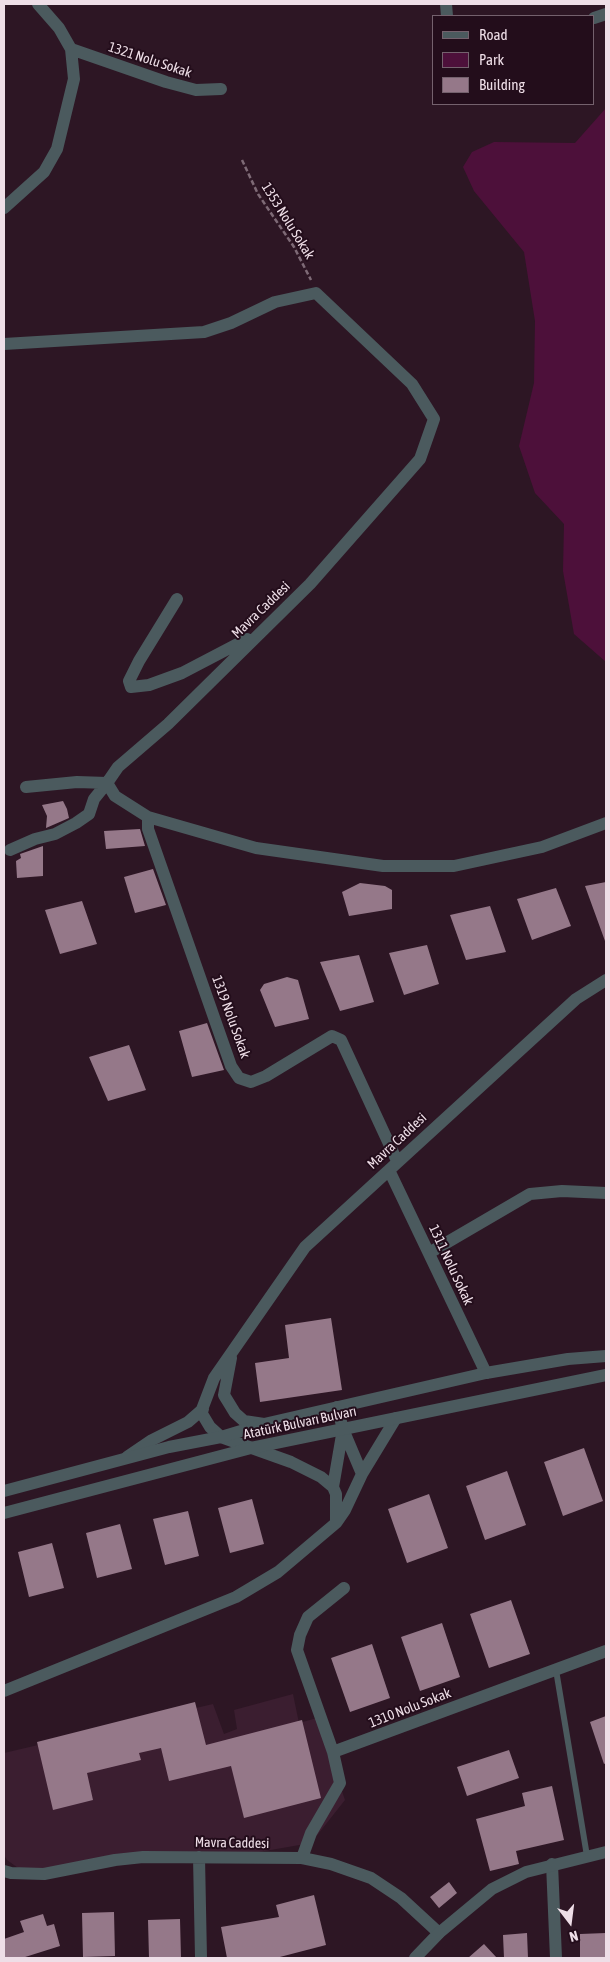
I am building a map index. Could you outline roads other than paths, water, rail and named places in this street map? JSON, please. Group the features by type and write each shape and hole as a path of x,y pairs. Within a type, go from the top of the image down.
{"street":[{"path":"4,208 44,172 57,149 74,79 71,49 59,28 38,4"},
{"name":"1321 Nolu Sokak","path":"71,49 166,82 196,90 221,89"},
{"name":"Mavra Caddesi","path":"4,344 204,332 231,323 276,302 316,293 412,384 434,419 420,459 310,584 258,633 168,724 118,767 94,799 89,814 55,834 35,839 10,850"},
{"path":"177,600 140,660 129,681 131,687 149,685 182,673 258,633"},
{"path":"26,787 77,782 107,783 115,796 148,816 256,848 383,866 454,866 542,847 606,823"},
{"name":"1319 Nolu Sokak","path":"148,816 148,829 232,1066 239,1078 251,1082 266,1076 332,1036 341,1040 393,1165"},
{"name":"Mavra Caddesi","path":"203,1409 214,1378 305,1247 576,999 606,980"},
{"name":"1311 Nolu Sokak","path":"393,1165 429,1253 486,1373"},
{"path":"429,1253 530,1194 562,1191 606,1193"},
{"name":"Mavra Caddesi","path":"234,1348 224,1395 235,1413 244,1421 264,1424"},
{"name":"Atatürk Bulvarı Bulvarı","path":"4,1491 125,1459 220,1437 264,1424 486,1373 568,1359 606,1356"},
{"name":"Atatürk Bulvarı Bulvarı","path":"4,1513 251,1448 606,1375"},
{"path":"337,1407 343,1429 362,1474"},
{"path":"203,1409 201,1412 205,1420 220,1437 309,1470 333,1487"},
{"path":"125,1459 152,1440 188,1422 203,1409"},
{"path":"4,1691 236,1597 278,1572 336,1523 350,1503 362,1474 396,1418"},
{"path":"336,1523 337,1501 333,1487 343,1429"},
{"path":"302,1858 311,1833 340,1783 333,1752 297,1650 300,1635 308,1617 344,1588"},
{"name":"1310 Nolu Sokak","path":"333,1752 606,1651"},
{"path":"415,1958 439,1933 492,1889 526,1872 606,1852"},
{"name":"Mavra Caddesi","path":"6,1873 44,1874 115,1860 143,1857 302,1858 331,1864 370,1878 401,1898 439,1933"},
{"path":"199,1857 201,1958"},
{"path":"552,1864 556,1958"}],"lane":[{"path":"556,1670 587,1856"}]}
